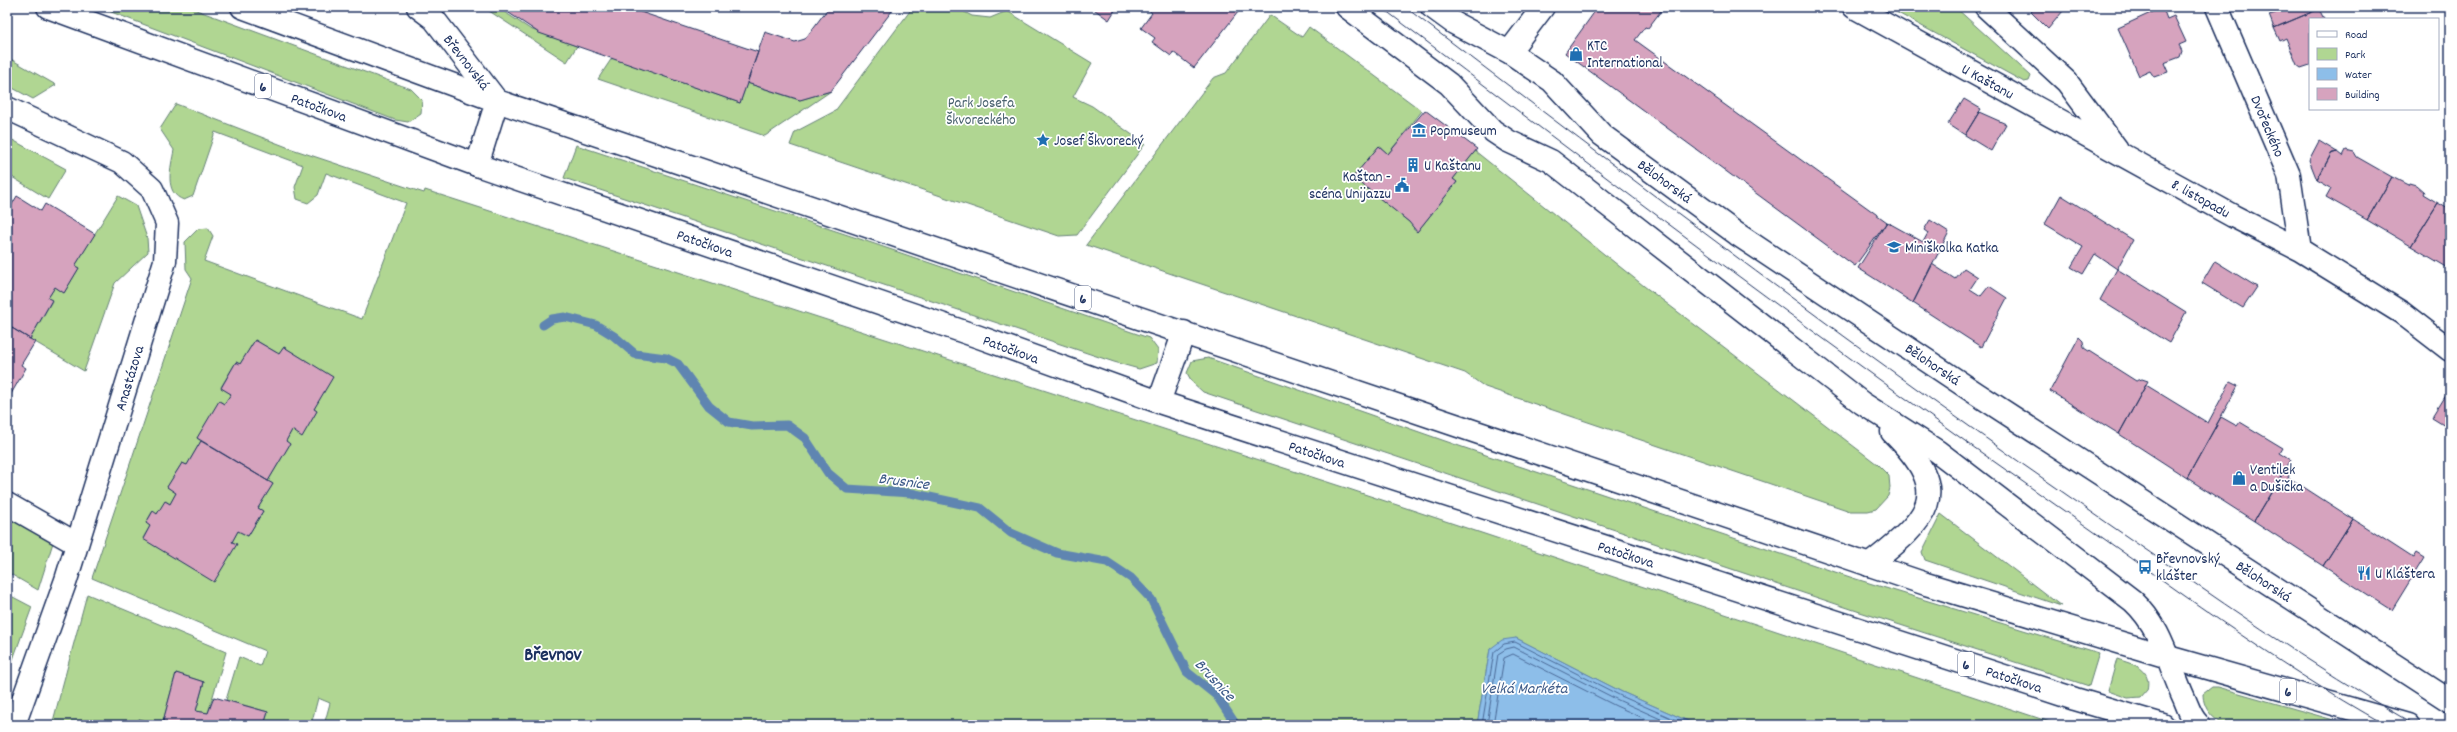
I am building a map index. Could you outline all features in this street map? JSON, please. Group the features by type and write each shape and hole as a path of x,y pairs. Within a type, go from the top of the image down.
{"street":[{"name":"Patočkova","path":"48,7 477,166 979,338 1159,402 2081,701 2163,725"},
{"name":"6","path":"242,7 498,101 1869,565 2168,658 2408,725"},
{"name":"Břevnovská","path":"418,7 434,19 498,101"},
{"path":"1347,7 1449,84 1493,130 1508,141 1551,161 1862,403 1937,451 2133,601 2155,627 2191,714 2198,725"},
{"name":"Bělohorská","path":"1432,7 1454,24 1509,52 1552,81 1602,135 1737,234 1977,394 2450,701"},
{"path":"1509,52 1544,7"},
{"name":"U Kaštanu","path":"1854,7 2122,155"},
{"name":"8. listopadu","path":"1986,7 2066,82 2122,155 2300,250 2402,312 2450,350"},
{"name":"Dvořeckého","path":"2217,7 2289,175 2300,250"},
{"path":"477,166 498,101"},
{"name":"Anastázova","path":"7,108 122,162 152,189 167,223 165,261 77,544 14,725"},
{"path":"1159,402 1184,332"},
{"path":"1862,403 1915,457 1925,472 1930,493 1920,518 1911,530 1869,565"},
{"path":"7,504 77,544"}],"green space":[{"path":"98,7 188,7 411,89 422,100 421,113 408,122 395,120"},
{"path":"483,7 497,7 530,29 577,46 567,62"},
{"path":"626,7 648,7 644,13"},
{"name":"Park Josefa Škvoreckého","path":"913,7 955,7 972,16 990,18 1007,11 1092,63 1073,97 1092,106 1145,144 1077,235 1059,236 790,145 795,132 835,111"},
{"path":"1887,7 1955,7 2031,76 2029,81 2024,82"},
{"path":"1270,15 1302,37 1309,27 1422,111 1388,154 1379,146 1354,177 1415,227 1413,229 1417,232 1457,182 1453,179 1475,151 1644,286 1877,464 1889,476 1890,488 1888,496 1876,509 1868,511 1850,511 1485,387 1465,373 1086,245 1213,78 1226,73"},
{"path":"7,57 56,85 33,99 7,85"},
{"path":"612,58 740,103 747,83 799,100 831,91 765,136 598,79"},
{"path":"176,104 292,149 424,193 425,190 1349,489 2059,725 1697,725 1622,692 1516,638 1490,649 1477,725 324,725 330,703 318,698 311,725 275,725 265,722 268,712 226,700 239,657 260,666 265,651 92,578 192,278 186,269 185,242 198,229 208,228 213,236 204,261 362,319 406,203 326,173 318,195 308,203 297,199 295,187 303,165 215,132 193,196 184,200 177,197 173,192 170,171 174,150 160,129","holes":["255,340 279,354 284,347 332,377 314,409 317,411 302,436 292,430 286,441 290,444 268,481 273,484 258,508 263,511 248,536 238,531 232,542 236,544 214,581 143,538 150,526 146,523 152,512 157,514 166,501 170,504 176,493 167,487 182,463 187,465 201,441 197,438 220,401 224,404 231,394 221,387 236,362 240,364"]},
{"path":"7,137 66,169 48,199 7,174"},
{"path":"576,145 863,240 1149,338 1158,350 1157,363 1139,369 1114,362 564,178"},
{"path":"118,196 136,206 147,238 148,252 115,283 84,371 30,339 52,301 48,298 55,287 64,293 79,268 75,266"},
{"path":"1208,358 1465,448 1856,579 2099,653 2089,686 1857,611 1203,392 1192,382 1187,373 1192,361"},
{"path":"7,499 57,530 38,590 7,572"},
{"path":"1941,514 2061,606 1925,560 1922,552"},
{"path":"87,594 226,652 208,713 196,711 204,682 176,673 162,725 52,725"},
{"path":"7,597 13,597 32,607 7,676"},
{"path":"2117,659 2141,668 2144,672 2148,683 2147,690 2141,697 2128,698 2108,691"},
{"path":"2212,687 2218,687 2351,725 2227,725 2218,721 2210,714 2205,705 2203,694"}],"water":[{"name":"Velká Markéta","path":"1516,638 1622,692 1697,725 1477,725 1490,649 1502,640"}],"building":[{"path":"500,7 626,7 758,52 740,103 539,33"},
{"path":"829,7 895,7 831,91 800,100 747,83 765,32 795,42 805,39"},
{"path":"1091,7 1117,7 1109,20"},
{"path":"1145,7 1242,7 1194,68 1173,52 1171,56 1152,42 1155,38 1141,28 1152,13"},
{"path":"1598,7 1664,7 1648,28 1645,27 1635,40 1887,222 1855,266 1565,53"},
{"path":"2036,7 2058,7 2063,11 2048,29 2031,12"},
{"path":"2273,7 2318,7 2319,9 2274,28 2269,15 2276,13"},
{"path":"2319,9 2324,18 2309,18 2309,65 2301,68 2297,65 2286,38 2280,41 2274,28"},
{"path":"2157,10 2164,11 2167,19 2174,16 2186,42 2179,45 2182,51 2180,57 2164,63 2168,72 2154,77 2150,71 2139,76 2118,28"},
{"path":"1964,99 1981,109 1965,135 1948,124"},
{"name":"U Kaštanu","path":"1425,110 1477,149 1453,179 1457,182 1417,232 1409,222 1353,177 1379,146 1388,154"},
{"path":"1979,112 2006,124 1991,151 1965,135"},
{"path":"2319,141 2337,152 2331,154 2317,180 2309,160"},
{"path":"2346,150 2354,152 2357,157 2392,177 2367,220 2326,197 2331,188 2317,180 2332,153 2338,152 2343,156"},
{"path":"2392,177 2408,185 2409,183 2416,185 2424,192 2423,194 2438,203 2411,246 2367,220"},
{"path":"2061,195 2133,240 2117,269 2095,254 2083,274 2071,267 2083,247 2045,224"},
{"path":"17,196 41,211 45,204 95,234 75,266 79,268 64,293 55,287 48,298 52,300 30,339 7,325 7,213"},
{"path":"2438,203 2450,210 2450,269 2411,246"},
{"path":"1930,220 1949,232 1913,303 1858,268 1887,222 1923,242 1928,233 1924,230"},
{"path":"2215,261 2257,287 2243,308 2202,283"},
{"path":"1932,264 1955,279 1964,268 1978,277 1970,289 1981,296 1989,286 2007,298 1981,347 1913,303"},
{"path":"2117,269 2186,312 2169,343 2100,300"},
{"path":"7,325 35,342 21,365 26,368 11,394 7,391"},
{"path":"2079,337 2083,341 2084,348 2136,381 2142,379 2148,381 2119,434 2050,391"},
{"path":"255,340 279,354 284,347 333,377 314,409 317,411 302,437 292,430 286,441 290,444 268,481 197,438 219,401 224,404 231,394 221,388 236,362 240,364"},
{"path":"2230,382 2238,386 2187,478 2119,434 2146,385 2208,423"},
{"path":"2448,392 2450,394 2450,429 2432,418"},
{"path":"2221,417 2237,426 2240,422 2283,448 2280,453 2291,460 2254,521 2187,478"},
{"path":"201,441 273,484 258,508 263,511 248,536 238,531 232,542 237,544 214,582 143,539 150,526 146,523 153,511 157,514 165,501 170,504 176,493 167,487 182,463 187,465"},
{"path":"2285,469 2290,473 2288,477 2353,519 2323,566 2254,521"},
{"path":"2353,519 2413,558 2416,553 2424,558 2392,610 2323,566"},
{"path":"176,673 204,682 196,711 208,713 214,697 268,712 264,725 162,725"},
{"path":"139,719 158,725 138,725"}],"waterway":[{"name":"Brusnice","path":"543,325 552,319 565,317 596,325 614,336 635,354 666,358 678,364 709,406 729,422 752,426 787,425 805,438 828,473 847,489 911,493 980,508 1011,533 1057,553 1107,562 1131,578 1151,599 1187,672 1217,696 1236,725"}],"tram line":[{"path":"1381,7 1718,261 1888,386 2180,593 2302,675 2385,725"},
{"path":"1405,7 1668,206 1933,401 2299,654 2415,725"}],"place":[{"name":"KTC International","path":"1576,54"},
{"name":"Popmuseum","path":"1419,130"},
{"name":"Josef Škvorecký","path":"1043,140"},
{"name":"U Kaštanu","path":"1413,165"},
{"name":"Kaštan - scéna Unijazzu","path":"1402,185"},
{"name":"Miniškolka Katka","path":"1894,247"},
{"name":"Ventilek a Dušička","path":"2239,478"},
{"name":"Břevnovský klášter","path":"2145,567"},
{"name":"U Kláštera","path":"2364,573"}],"district":[{"name":"Břevnov","path":"553,653"}]}
